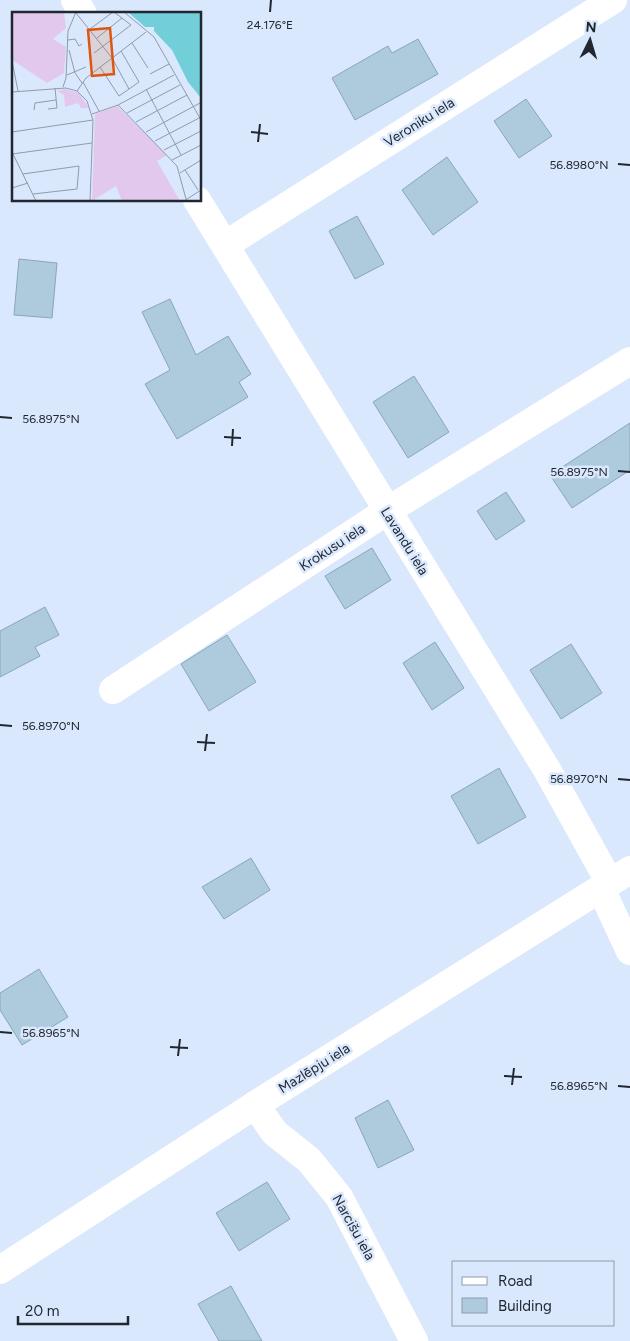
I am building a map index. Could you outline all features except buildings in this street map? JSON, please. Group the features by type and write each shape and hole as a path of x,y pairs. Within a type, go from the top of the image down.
{"street":[{"path":"74,0 82,12"},
{"name":"Veroniku iela","path":"225,245 613,0"},
{"name":"Lavandu iela","path":"198,201 614,881 630,951"},
{"name":"Krokusu iela","path":"113,690 387,512 630,361"},
{"name":"Mazlēpju iela","path":"0,1270 255,1104 614,881"},
{"name":"Narcišu iela","path":"255,1104 275,1133 309,1160 339,1197 414,1341"}]}
